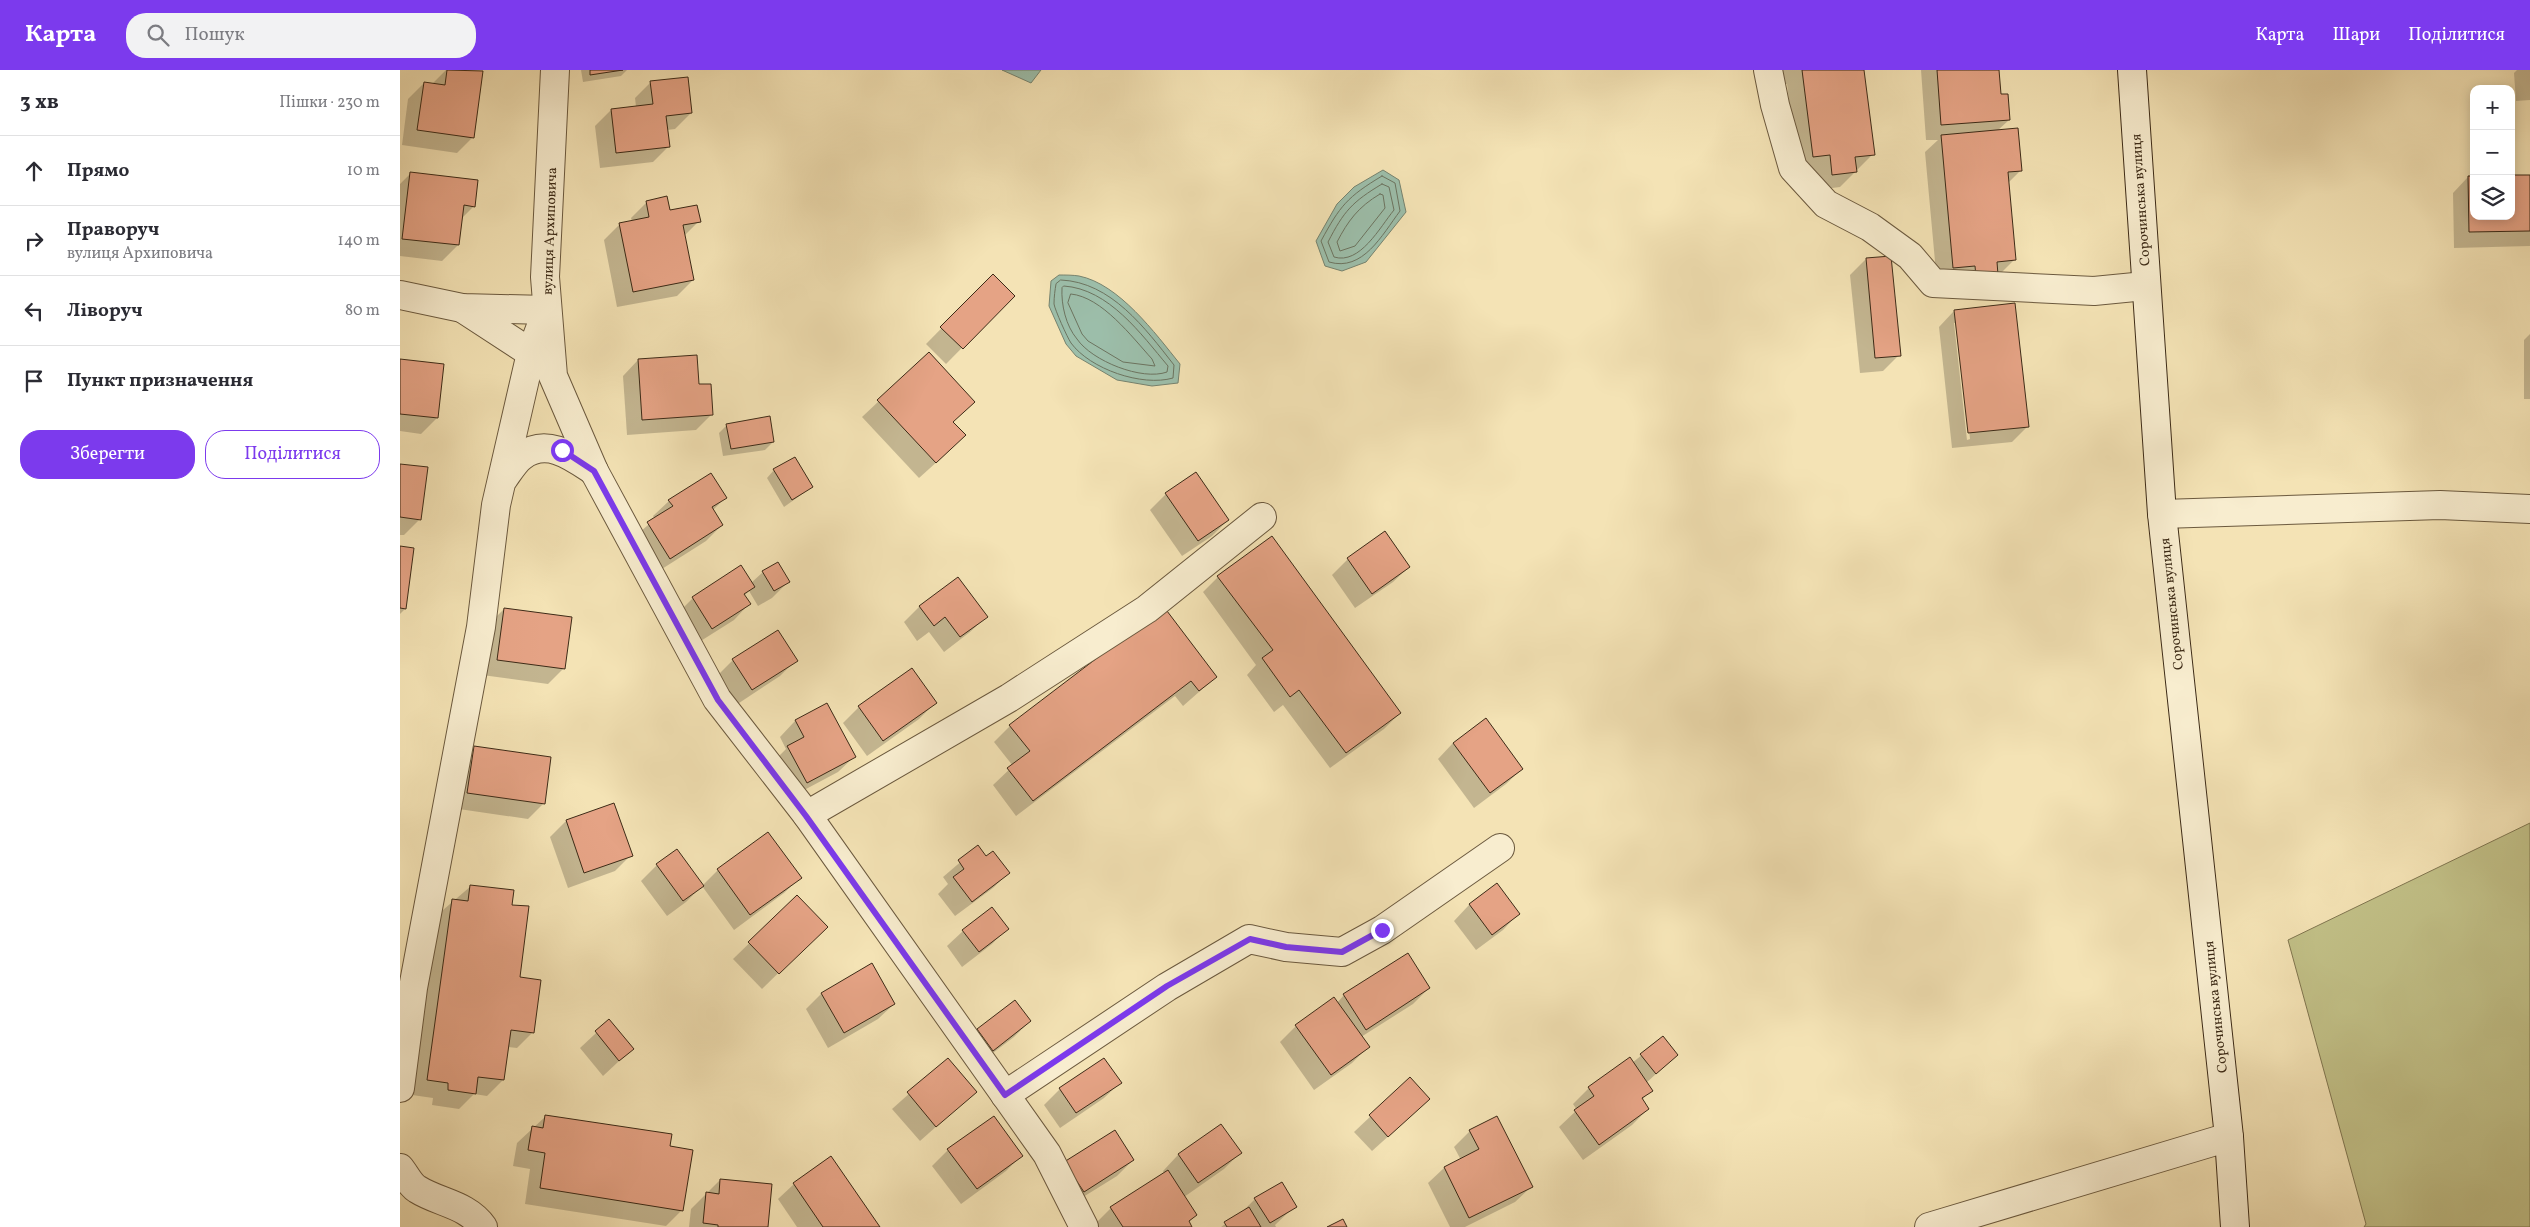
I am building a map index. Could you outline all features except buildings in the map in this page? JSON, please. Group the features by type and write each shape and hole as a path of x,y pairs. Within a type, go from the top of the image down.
{"street":[{"name":"вулиця Архиповича","path":"555,70 545,277 553,376 594,471 718,700 806,816 1047,1154 1084,1227"},
{"path":"1768,70 1775,106 1793,168 1826,204 1870,227 1910,256 1933,282 2094,291 2145,286"},
{"name":"Сорочинська вулиця","path":"2132,70 2145,286 2162,514 2229,1137 2235,1227"},
{"path":"400,295 462,308 547,310 531,352 496,505 481,627 413,988 400,1088"},
{"path":"462,308 531,352 553,376"},
{"path":"503,479 521,456 537,449 562,450 594,471"},
{"path":"2162,514 2440,505 2530,509"},
{"path":"806,816 1009,698 1147,609 1262,517"},
{"path":"1005,1095 1167,986 1250,939 1286,947 1342,952 1382,930 1500,848"},
{"path":"1929,1227 2229,1137"},
{"path":"400,1168 415,1189 454,1204 477,1218 483,1227"}],"shaded area":[{"path":"2530,823 2530,1227 2364,1227 2366,1224 2288,940"}],"water":[{"path":"1002,70 1041,70 1031,83"},
{"path":"1383,170 1399,180 1406,212 1366,262 1342,271 1325,266 1316,241 1337,204 1354,187"},
{"path":"1059,275 1079,276 1094,281 1122,299 1148,325 1180,364 1178,383 1152,386 1117,380 1076,356 1066,344 1049,306 1051,281"}],"route":[{"path":"562,450 594,471 718,700 806,816 1005,1095 1167,986 1250,939 1286,947 1342,952 1382,930"}]}
